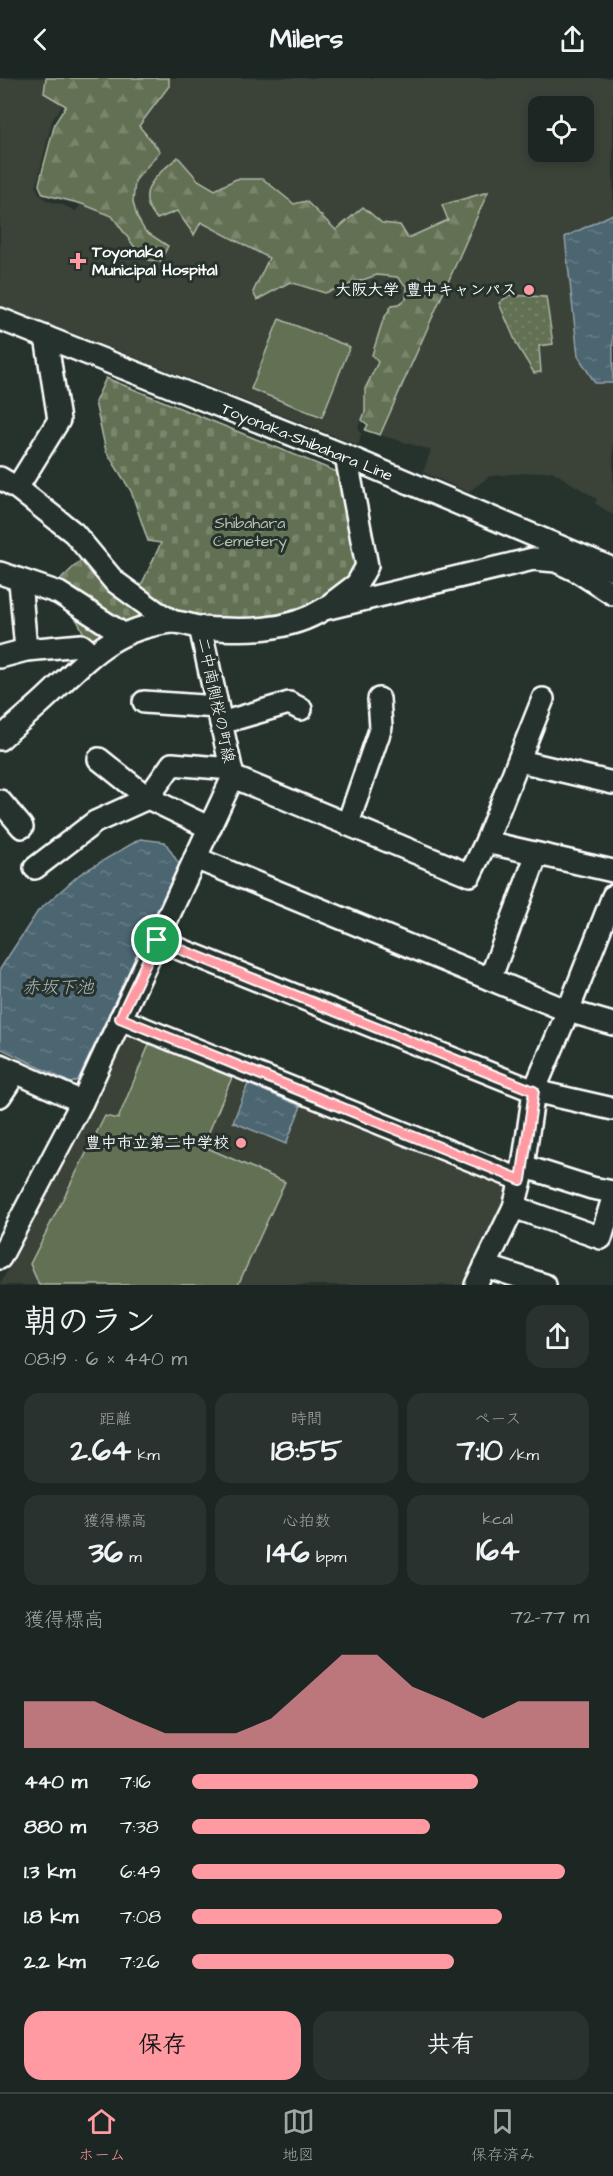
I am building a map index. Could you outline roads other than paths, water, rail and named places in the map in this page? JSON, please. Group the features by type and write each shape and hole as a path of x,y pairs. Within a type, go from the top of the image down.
{"street":[{"name":"Toyonaka-Shibahara Line","path":"0,319 346,456 613,569"},
{"path":"46,337 59,420 8,483 74,533 114,581 174,622 200,627"},
{"path":"324,609 357,584 368,566 346,456"},
{"name":"二中南側桜の町線","path":"0,1258 82,1102 210,828 232,773 200,627 261,629 307,620 324,609 532,559 556,561 577,571 613,594"},
{"path":"0,573 59,593 123,634"},
{"path":"20,581 26,650"},
{"path":"0,739 92,654 123,634 174,622"},
{"path":"0,657 26,650 81,645 92,654"},
{"path":"348,823 381,727 379,699"},
{"path":"35,868 95,822 148,798 172,764 232,773 470,875 520,761 543,699"},
{"path":"144,702 219,715 289,704 301,709"},
{"path":"99,759 148,798 210,828"},
{"path":"520,761 613,783"},
{"path":"0,801 22,827"},
{"path":"486,842 613,871"},
{"path":"490,979 537,854"},
{"path":"195,858 568,1011 613,1024"},
{"path":"476,1285 514,1207 522,1173 534,1091 613,896"},
{"path":"157,940 534,1091 613,1109"},
{"path":"120,1018 522,1173 613,1192"},
{"path":"0,1096 8,1068 82,1102"},
{"path":"514,1207 601,1238 613,1198"},
{"path":"486,1266 519,1281 545,1285"}],"water":[{"path":"613,214 613,383 595,383 578,356 565,237"},
{"name":"赤坂下池","path":"140,839 165,842 179,864 78,1080 71,1083 0,1048 0,969 38,911 80,874"},
{"path":"248,1084 301,1106 286,1144 233,1122"}],"place":[{"name":"Toyonaka Municipal Hospital","path":"78,261"},
{"name":"大阪大学 豊中キャンパス","path":"529,290"},
{"name":"豊中市立第二中学校","path":"241,1143"}],"park label":[{"name":"Shibahara Cemetery","path":"250,532"}]}
